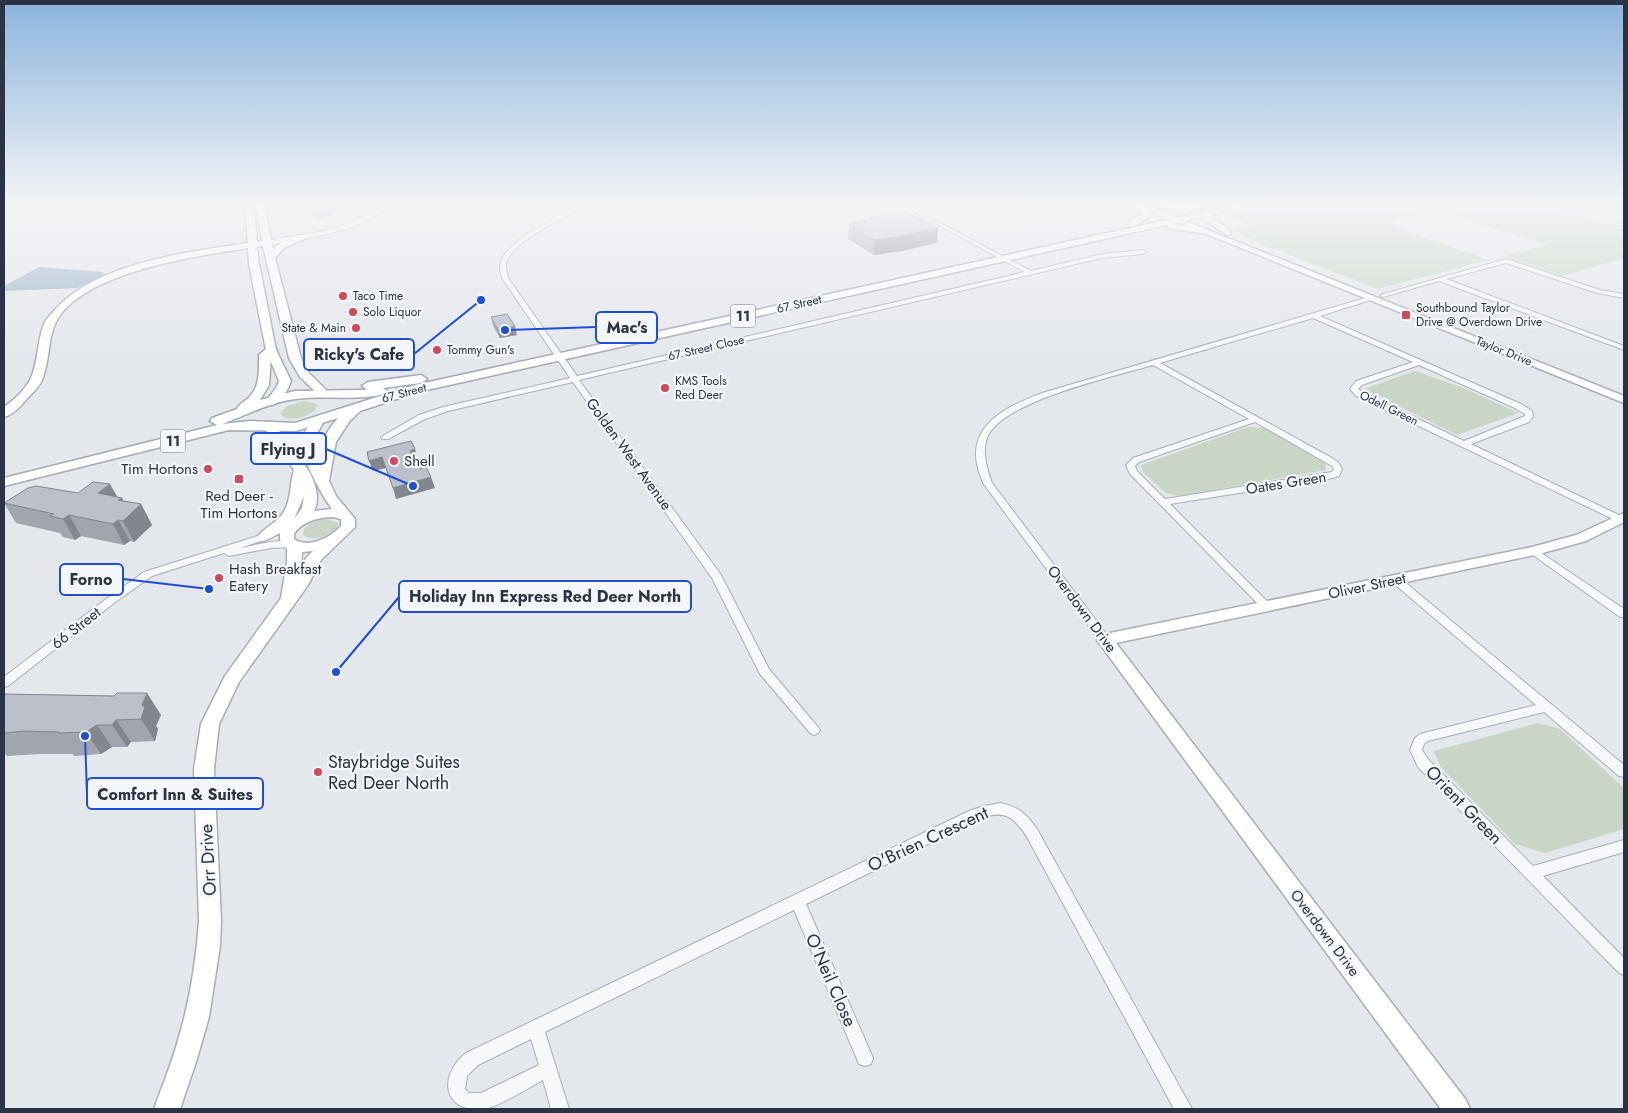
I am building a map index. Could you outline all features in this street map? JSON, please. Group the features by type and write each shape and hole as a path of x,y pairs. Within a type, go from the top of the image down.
{"main road":[{"path":"4,413 16,404 36,381 49,323 59,308 84,291 110,279 149,265 194,255"},
{"path":"238,255 254,264"},
{"path":"253,255 271,350 285,380 282,389 262,414 263,419 294,458 312,497 307,512 298,522"},
{"path":"269,255 295,358 304,375 332,402 318,420 307,443 322,481 344,516"},
{"name":"67 Street","path":"4,482 79,465 291,427 408,391 557,354 1005,255"},
{"name":"Taylor Drive","path":"1264,255 1624,400"},
{"name":"Taylor Drive","path":"1284,255 1624,390"},
{"path":"225,418 252,402 260,393 264,383 265,355 271,350"},
{"name":"67 Street","path":"325,395 377,392 433,377 557,354"},
{"path":"310,382 321,386 349,388 433,377"},
{"path":"272,401 305,394 325,395"},
{"name":"11","path":"4,472 181,432 272,401"},
{"path":"322,481 325,451 331,432 345,417 360,407"},
{"path":"264,537 281,525 293,508 299,495 300,470"},
{"path":"298,522 320,514 337,513 344,516"},
{"name":"Orr Drive","path":"167,1109 198,1019 209,944 210,921 204,769 207,736 215,711 231,680 303,582 314,558 345,532 348,527 348,519 344,516"},
{"name":"Oliver Street","path":"1105,640 1534,551 1581,538 1622,518"},
{"name":"Orr Drive","path":"289,599 295,560 292,545 287,540 286,535 298,522"},
{"path":"292,545 312,547 333,541"},
{"name":"Overdown Drive","path":"1105,640 1457,1109"}],"street":[{"name":"Golden West Avenue","path":"507,255 502,264 502,272 505,278 574,378 717,577 764,671 814,730"},
{"name":"67 Street Close","path":"386,437 422,417 436,412 574,378 1111,255"},
{"path":"1000,256 1032,272"},
{"path":"1384,295 1506,261 1598,292 1624,296"},
{"path":"1439,279 1624,348"},
{"name":"Overdown Drive","path":"1105,640 992,489 984,474 979,456 979,447 986,431 993,422 1016,406 1045,395 1372,298"},
{"path":"1313,315 1522,408 1529,413 1529,417 1526,420 1464,444"},
{"name":"Odell Green","path":"1420,362 1359,383 1354,389 1359,394 1622,518"},
{"name":"Oates Green","path":"1154,363 1331,461 1338,467 1338,472 1333,475 1165,502"},
{"path":"1256,419 1130,463 1133,472 1165,502 1266,606"},
{"name":"66 Street","path":"4,683 138,580 161,568 264,537 298,522"},
{"name":"66 Street","path":"206,556 271,545 292,545"},
{"path":"1534,551 1624,614"},
{"path":"1396,580 1624,772"},
{"name":"Orient Green","path":"1546,707 1419,740 1416,745 1418,756 1624,968"},
{"name":"O'Brien Crescent","path":"548,1068 482,1102 472,1103 464,1101 458,1096 456,1088 461,1070 472,1059 985,810 1002,808 1012,810 1020,816 1032,833 1183,1109"},
{"path":"1531,873 1624,846"},
{"name":"O'Neil Close","path":"797,901 865,1058"},
{"path":"536,1028 560,1109"}],"green space":[{"path":"1290,255 1474,255 1488,260 1378,289"},
{"path":"1624,255 1624,258 1562,276 1504,256"},
{"path":"1415,371 1461,387 1519,413 1457,435 1364,389"},
{"path":"304,401 317,404 316,409 308,415 293,419 280,414 287,406"},
{"path":"1248,427 1264,428 1325,463 1326,470 1179,496 1166,493 1143,472 1141,465"},
{"path":"328,519 338,523 337,528 330,535 313,538 303,535 304,529 309,524 318,520"},
{"path":"1538,723 1560,729 1624,788 1624,829 1545,853 1515,844 1440,766 1434,751"}],"water":[{"path":"39,267 103,272 104,275 78,288 4,291 4,286"}],"building":[{"path":"507,314 515,326 498,330 491,317"},
{"path":"411,441 415,449 410,451 420,469 426,467 431,477 393,488 382,457 369,461 367,452"},
{"path":"93,482 110,484 98,493 122,498 118,500 141,504 123,521 118,520 113,524 69,515 63,519 50,516 54,514 4,503 28,488 36,486 78,493"},
{"path":"117,693 147,693 142,705 145,707 141,719 116,720 112,725 97,725 86,732 24,731 4,733 4,694 114,696"}],"place":[{"name":"Taco Time","path":"343,296"},
{"name":"Ricky's Cafe","path":"481,300"},
{"name":"Solo Liquor","path":"353,312"},
{"name":"Southbound Taylor Drive @ Overdown Drive","path":"1406,315"},
{"name":"State & Main","path":"356,328"},
{"name":"Mac's","path":"505,330"},
{"name":"Tommy Gun's","path":"437,350"},
{"name":"KMS Tools Red Deer","path":"665,388"},
{"name":"Shell","path":"394,461"},
{"name":"Tim Hortons","path":"208,469"},
{"name":"Red Deer - Tim Hortons","path":"239,479"},
{"name":"Flying J","path":"413,486"},
{"name":"Hash Breakfast Eatery","path":"219,578"},
{"name":"Forno","path":"209,589"},
{"name":"Holiday Inn Express Red Deer North","path":"336,672"},
{"name":"Comfort Inn & Suites","path":"85,736"},
{"name":"Staybridge Suites Red Deer North","path":"318,772"}]}
